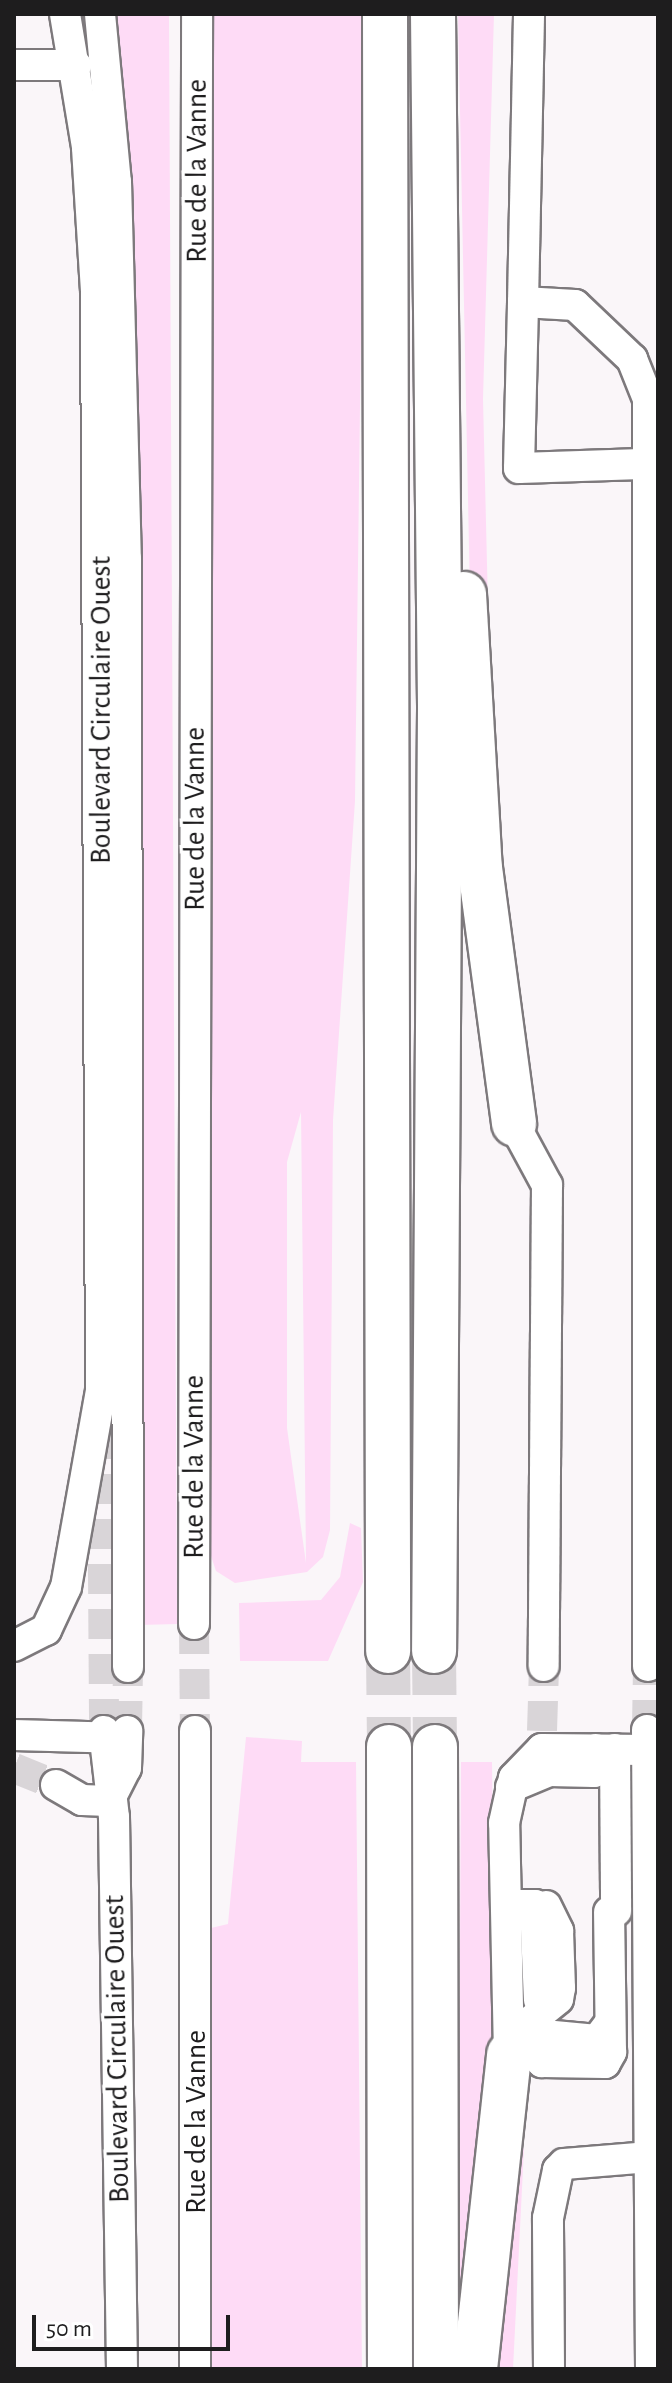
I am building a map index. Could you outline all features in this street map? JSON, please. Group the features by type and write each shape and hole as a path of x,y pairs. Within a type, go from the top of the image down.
{"highway":[{"path":"385,14 388,1651"},
{"path":"433,14 433,461 440,709 434,1651"},
{"path":"433,461 455,494 480,868 514,1124"},
{"path":"389,1747 390,2369"},
{"path":"435,1747 436,2369"},
{"path":"475,2369 528,2017"}],"street":[{"path":"100,14 116,182 126,543 128,1667"},
{"path":"181,14 182,84"},
{"name":"Rue de la Vanne","path":"194,1624 197,14"},
{"path":"529,14 519,468 642,464"},
{"name":"Boulevard Circulaire Ouest","path":"14,1646 46,1630 66,1587 101,1391 102,538 96,291 76,65 69,19"},
{"path":"14,65 76,65"},
{"path":"523,302 575,305 632,359 653,393 642,464 652,653 653,1603 648,1666"},
{"path":"514,1124 547,1185 544,1666"},
{"name":"Rue de la Vanne","path":"195,1731 195,2369"},
{"name":"Boulevard Circulaire Ouest","path":"14,1735 116,1734 95,1801 122,2369"},
{"path":"602,1757 542,1740 525,1760 521,1782 528,1905 528,2017 525,2044 542,2062 654,2064"},
{"path":"521,1782 647,1740 653,1781 649,1910 654,2064 650,2157 651,2369"},
{"path":"602,1757 612,1912 610,2019 605,2063"},
{"path":"56,1785 95,1801"},
{"path":"528,1905 559,1908 573,1931 574,1996 528,2017"},
{"path":"612,1912 649,1910"},
{"path":"610,2019 650,2014"},
{"path":"528,2017 543,2040 597,2040 610,2019"},
{"path":"549,2369 548,2218 558,2170 564,2164 650,2157"}],"shaded area":[{"path":"110,14 169,14 177,1624 139,1625"},
{"path":"212,14 365,14 355,801 333,1120 330,1530 323,1557 307,1572 235,1583 216,1571 208,1547","holes":["301,1112 306,1563 287,1428 287,1162"]},
{"path":"458,14 494,14 483,399 494,852 470,596"},
{"path":"350,1523 361,1528 363,1582 328,1661 240,1661 239,1603 321,1600 340,1577"},
{"path":"246,1737 302,1741 301,1762 356,1762 362,2369 210,2369 211,1928 228,1924"},
{"path":"461,1762 492,1762 495,2054 474,2297 458,2315"},
{"path":"524,2148 513,2369 489,2369 517,2154"}],"tunnel":[{"path":"102,1429 104,1731"},
{"path":"194,1624 195,1731"},
{"path":"388,1651 389,1747"},
{"path":"434,1651 435,1747"},
{"path":"542,1731 544,1666"},
{"path":"647,1730 648,1666"},
{"path":"127,1731 128,1667"},
{"path":"14,1768 56,1785"}]}
